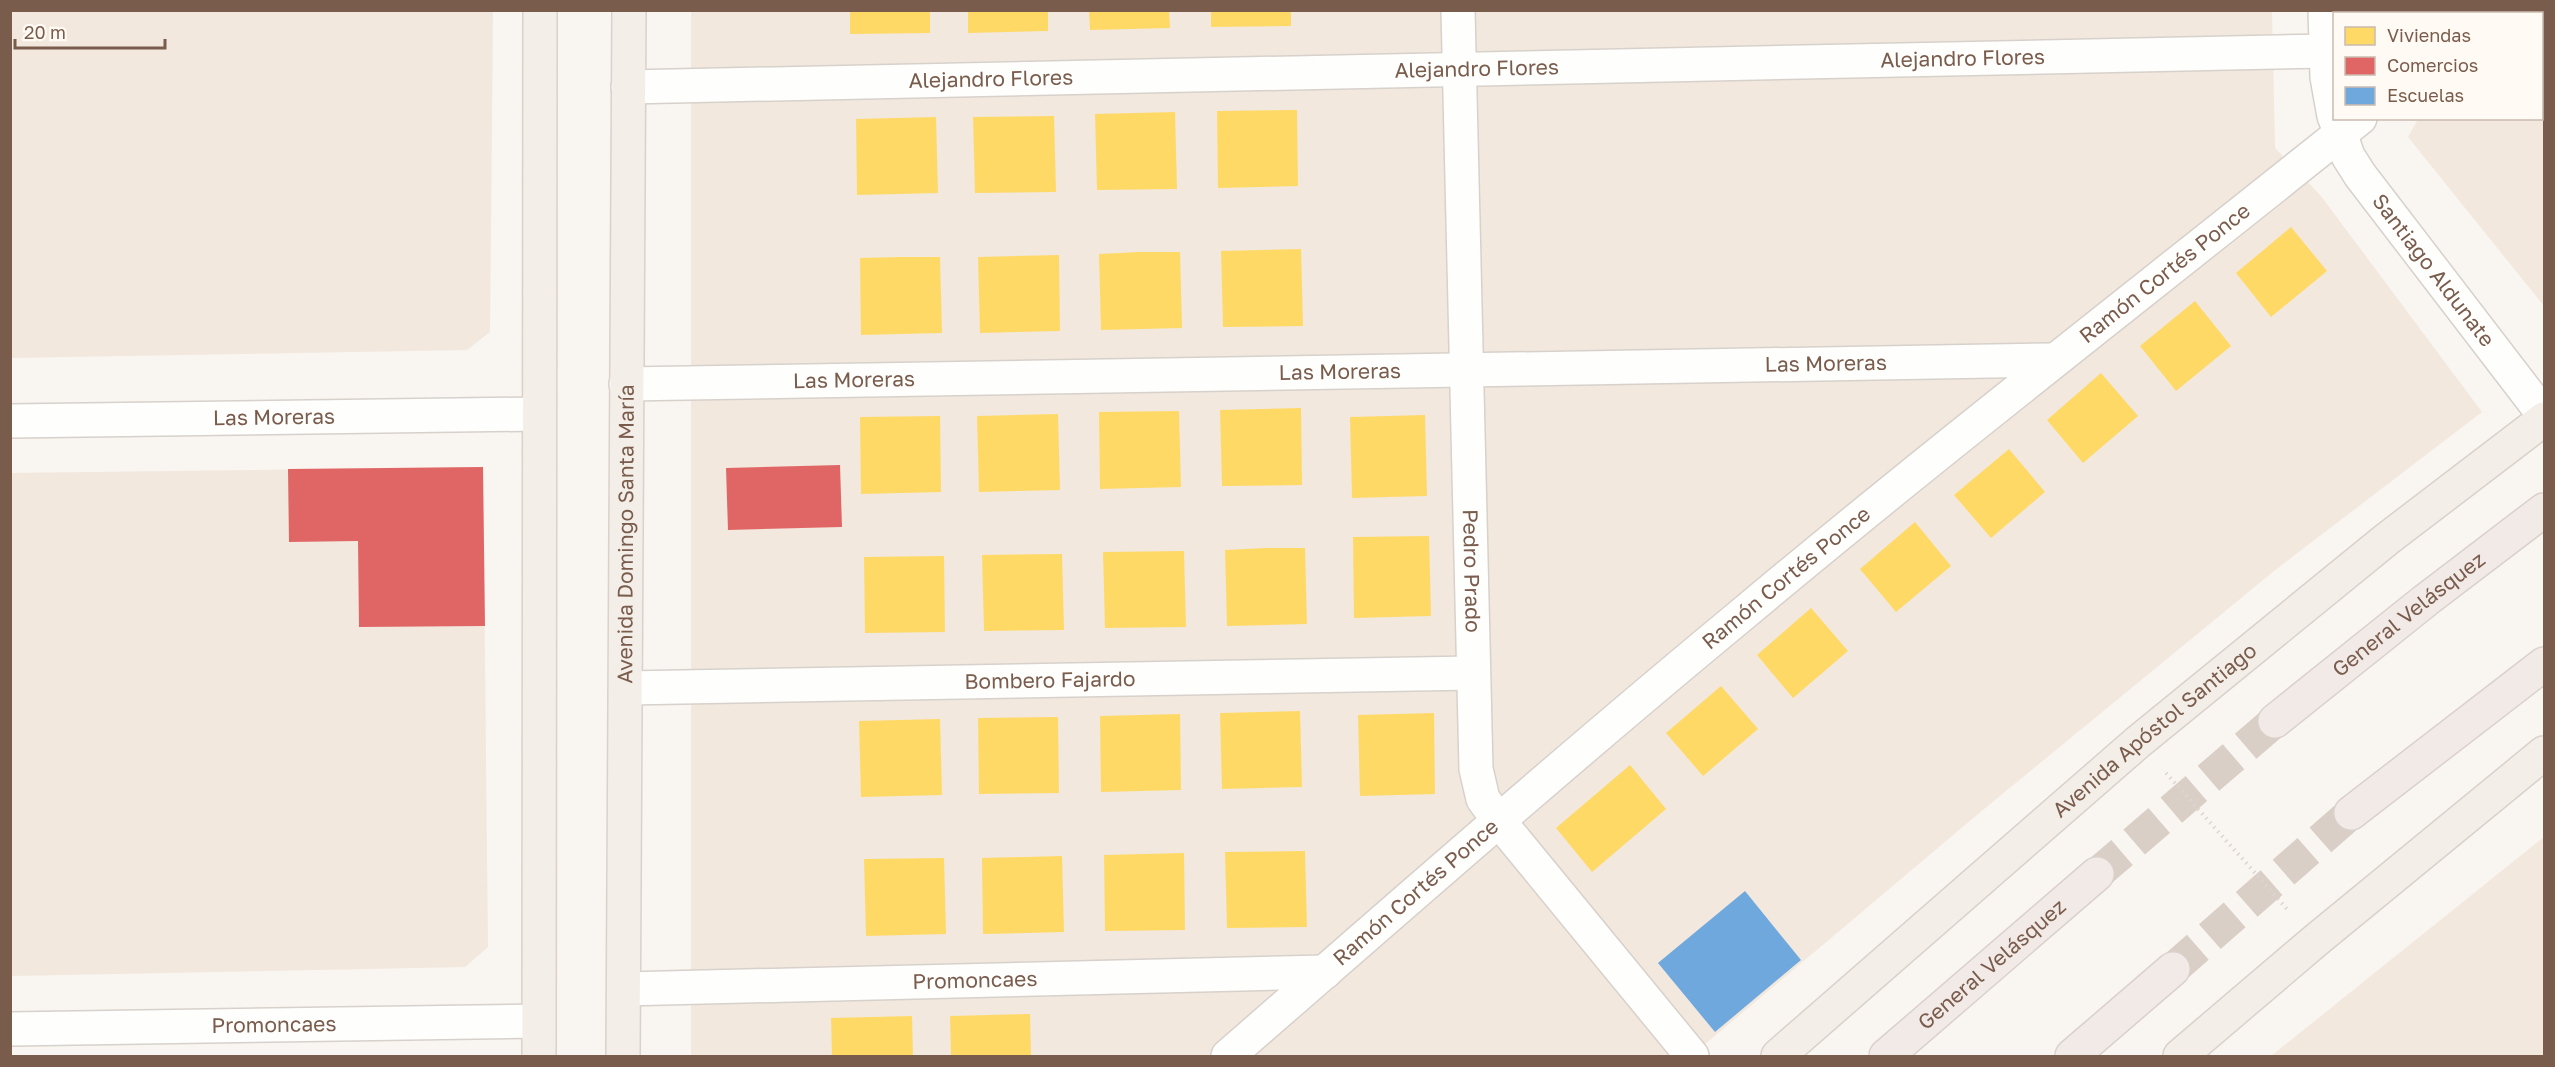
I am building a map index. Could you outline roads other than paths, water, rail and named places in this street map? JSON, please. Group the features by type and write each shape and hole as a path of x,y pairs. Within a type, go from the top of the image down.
{"highway":[{"name":"General Velásquez","path":"2275,721 2426,600 2544,510"},
{"path":"2351,813 2544,664"},
{"name":"General Velásquez","path":"1886,1056 2097,874"},
{"path":"2072,1056 2173,969"}],"main road":[{"path":"538,1056 540,10"},
{"name":"Avenida Domingo Santa María","path":"623,1056 627,688 628,10"},
{"name":"Avenida Apóstol Santiago","path":"1778,1056 2138,742 2387,539 2544,417"},
{"path":"2180,1056 2316,940 2544,753"}],"street":[{"name":"Pedro Prado","path":"1458,10 1476,769 1483,799 1692,1056"},
{"name":"Santiago Aldunate","path":"2325,10 2327,77 2333,95"},
{"name":"Alejandro Flores","path":"628,87 2326,51"},
{"name":"Santiago Aldunate","path":"2342,122 2360,176 2544,417"},
{"name":"Ramón Cortés Ponce","path":"1228,1056 1499,820 1737,618 2342,122"},
{"name":"Las Moreras","path":"626,384 2054,360"},
{"name":"Las Moreras","path":"10,421 538,414"},
{"name":"Bombero Fajardo","path":"627,688 1473,673"},
{"name":"Promoncaes","path":"624,989 1325,972"},
{"name":"Promoncaes","path":"10,1029 538,1021"}],"tunnel":[{"path":"2097,874 2275,721"},
{"path":"2173,969 2351,813"}]}
